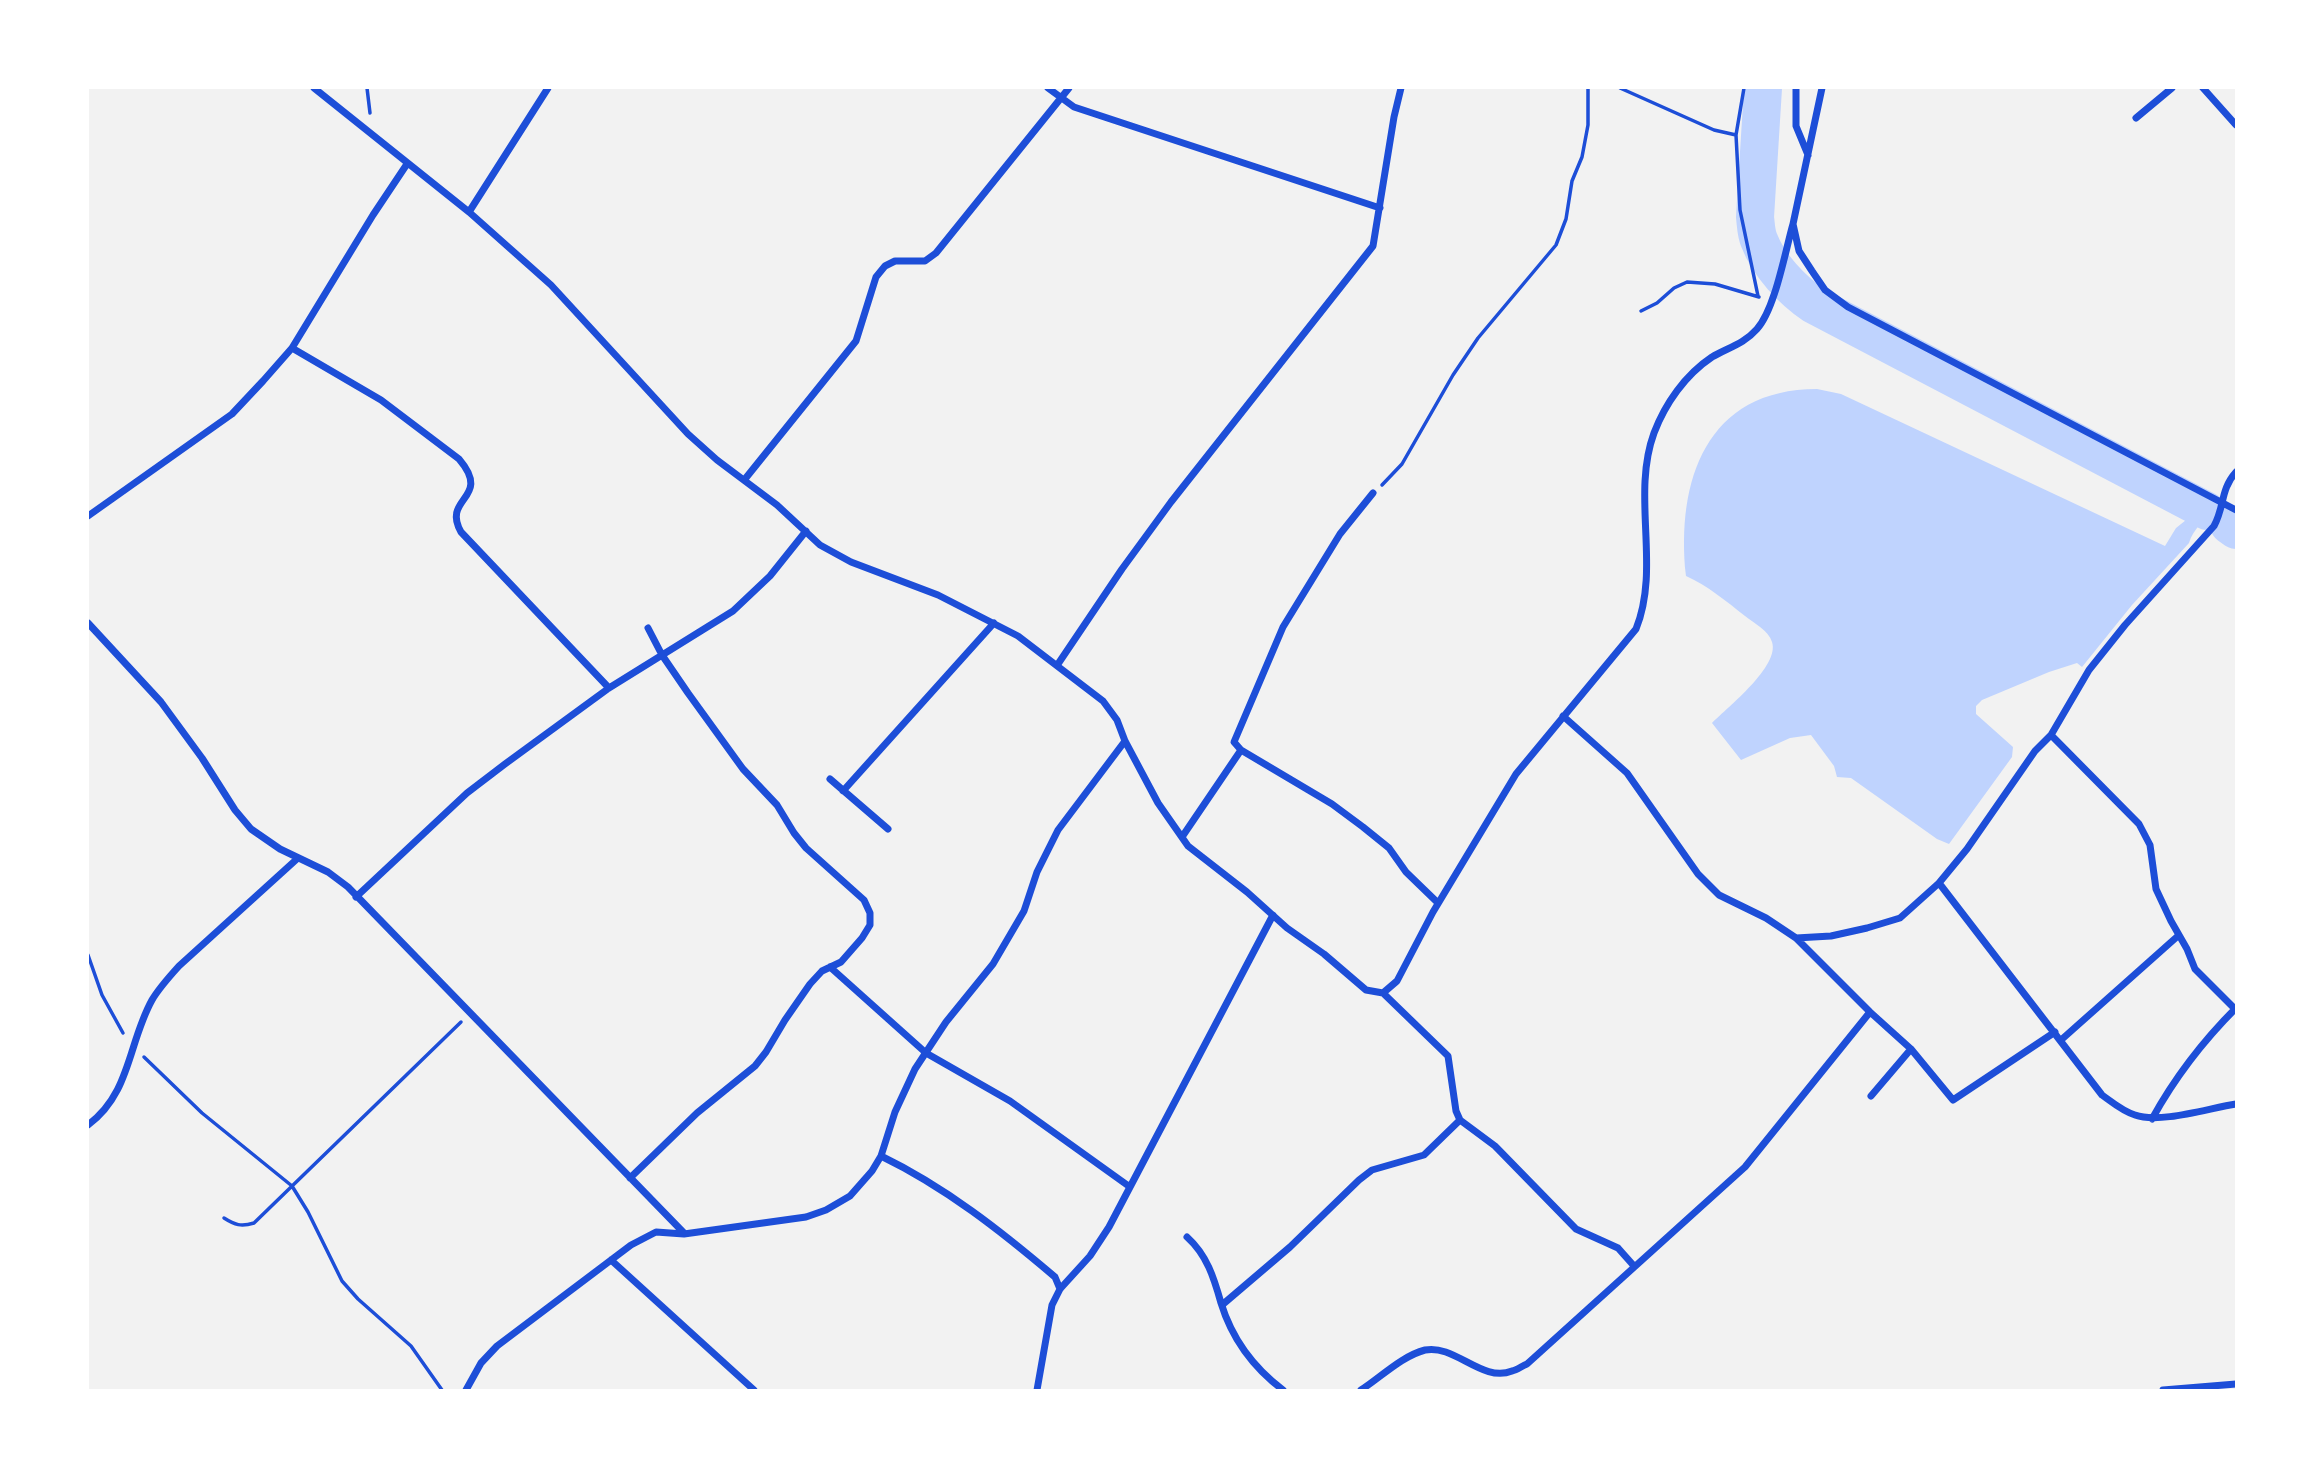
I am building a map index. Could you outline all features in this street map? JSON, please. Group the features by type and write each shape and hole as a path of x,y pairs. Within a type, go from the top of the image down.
{"street":[{"path":"314,88 469,212 551,285 688,434 717,460 745,479 820,545 851,562 938,595 1018,636 1103,701 1117,720 1125,741 1158,803 1188,846 1366,990 1382,993 1448,1056 1456,1111 1460,1120 1495,1146 1576,1228 1618,1248 1634,1266"},
{"path":"469,212 548,88"},
{"path":"1048,88 1074,107 1380,208"},
{"path":"745,479 856,341 876,277 885,266 895,261 925,261 936,253 1069,88"},
{"path":"1058,664 1171,502 1373,246 1401,88"},
{"path":"1796,88 1796,126 1808,155"},
{"path":"1382,993 1396,981 1438,903 1516,774 1636,629 1647,591 1644,509 1648,456 1663,414 1692,373 1712,357 1742,342 1757,330 1768,314 1793,224 1822,88"},
{"path":"2136,118 2172,88"},
{"path":"2203,88 2236,125"},
{"path":"88,516 232,414 292,348 407,164"},
{"path":"1793,224 1799,251 1812,271 1825,290 1849,307 2236,510"},
{"path":"292,348 381,400 460,459 470,471 472,482 469,494 458,506 455,523 609,688"},
{"path":"1796,938 1831,936 1900,918 1939,883 1967,849 2035,751 2051,735 2089,670 2125,625 2214,526 2221,514 2224,490 2236,472"},
{"path":"1373,494 1340,534 1283,627 1234,742 1241,750 1332,804 1363,827 1389,848 1406,872 1438,903"},
{"path":"356,897 467,793 609,688 733,611 770,576 806,531"},
{"path":"88,622 161,702 251,829 298,858 328,872 348,887 684,1234"},
{"path":"844,791 994,623"},
{"path":"630,1178 697,1113 755,1066 810,984 822,971 841,961 870,925 870,914 864,900 806,848 777,805 743,769 662,655 648,628"},
{"path":"1563,716 1627,773 1698,874 1719,895 1766,918 1796,938 1911,1049 1953,1100 2055,1032"},
{"path":"2051,735 2139,824 2151,845 2156,889 2188,949 2195,969 2236,1008 2218,1026 2166,1092 2152,1119"},
{"path":"466,1391 481,1363 497,1346 631,1245 656,1232 684,1234 806,1217 826,1210 850,1196 881,1156 895,1112 915,1069 946,1022 993,964 1024,911 1037,872 1058,830 1125,741"},
{"path":"1182,837 1241,750"},
{"path":"830,779 888,829"},
{"path":"88,1125 111,1101 127,1071 151,1001 163,984 178,966 298,858"},
{"path":"1939,883 2102,1095 2128,1112 2152,1119 2236,1104"},
{"path":"1037,1391 1052,1305 1060,1289 1096,1246 1130,1187 1273,915"},
{"path":"2061,1040 2179,935"},
{"path":"830,967 926,1053 1010,1101 1130,1187"},
{"path":"1362,1391 1410,1355 1428,1349 1449,1353 1471,1365 1510,1373 1536,1356 1745,1167 1870,1012"},
{"path":"1871,1096 1911,1049"},
{"path":"1222,1305 1290,1247 1359,1180 1372,1170 1424,1155 1460,1120"},
{"path":"881,1156 909,1170 975,1212 1055,1277 1060,1289"},
{"path":"1188,1237 1201,1250 1219,1289 1222,1305 1244,1351 1260,1373 1283,1391"},
{"path":"611,1260 754,1391"},
{"path":"2163,1391 2236,1384"}],"path":[{"path":"1373,494 1402,464 1453,375 1478,338 1556,245 1566,219 1572,181 1584,146 1588,125 1588,88"},
{"path":"1620,88 1714,130 1736,135"},
{"path":"1744,88 1736,135 1740,210 1759,296"},
{"path":"1641,311 1687,282 1715,284 1771,301"},
{"path":"88,956 102,995 134,1048 202,1112 292,1186 342,1281 358,1299 411,1346 442,1391"},
{"path":"224,1218 242,1226 254,1223 470,1013"}],"water":[{"path":"1817,389 1841,394 2165,546 2176,528 2191,516 2200,503 2208,508 2189,543 2132,605 2082,667 2077,663 2049,672 1982,700 1976,706 1976,714 2013,747 2012,757 1949,844 1937,839 1851,778 1837,777 1834,766 1811,735 1790,738 1741,760 1712,723 1761,674 1772,652 1772,642 1761,628 1709,589 1686,576 1684,541 1687,507 1694,475 1706,447 1724,423 1748,405 1779,393"}],"waterway":[{"path":"1763,88 1756,229 1763,250 1790,285 1814,305 2207,511"},
{"path":"2229,525 2236,530"}]}
